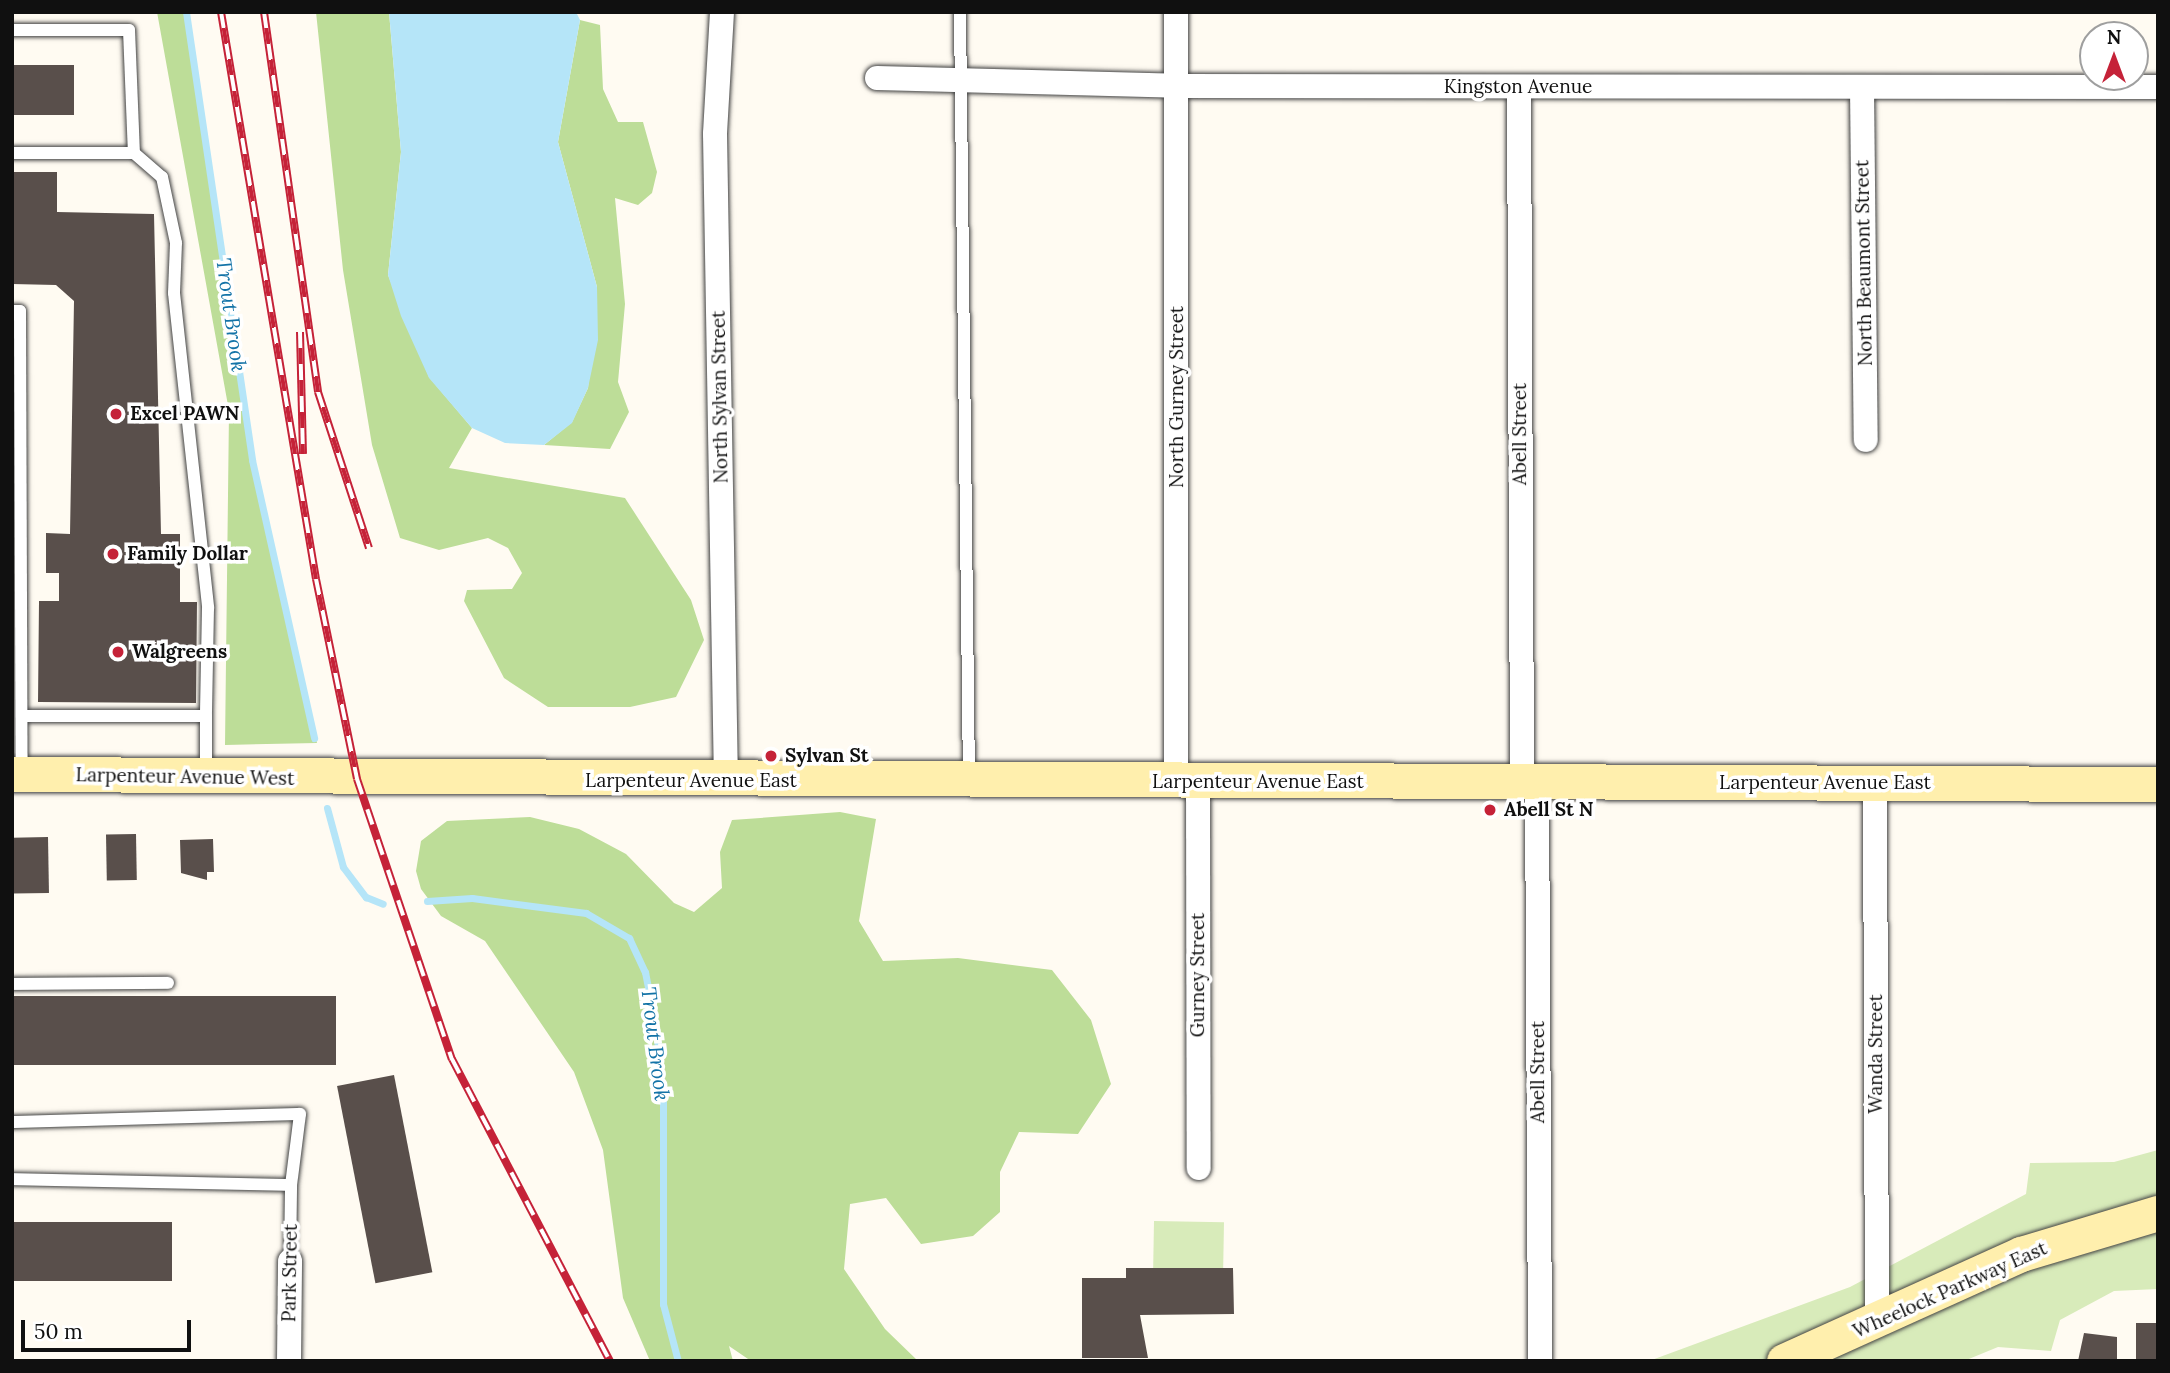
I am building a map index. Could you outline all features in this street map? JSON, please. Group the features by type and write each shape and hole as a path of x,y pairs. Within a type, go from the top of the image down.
{"main road":[{"name":"Larpenteur Avenue West","path":"17,774 357,779"},
{"name":"Larpenteur Avenue East","path":"357,779 2158,784"},
{"name":"Wheelock Parkway East","path":"1784,1361 1877,1324 2021,1254 2158,1213"}],"street":[{"name":"North Sylvan Street","path":"722,12 715,134 726,781"},
{"name":"North Gurney Street","path":"1176,12 1187,782"},
{"name":"Kingston Avenue","path":"877,78 1177,86 2158,87"},
{"name":"Abell Street","path":"1519,87 1540,1361"},
{"name":"North Beaumont Street","path":"1862,87 1866,440"},
{"name":"Gurney Street","path":"1187,782 1199,1168"},
{"name":"Wanda Street","path":"1875,784 1877,1324"},
{"name":"Park Street","path":"289,1361 290,1261"}],"lane":[{"path":"960,12 969,782"},
{"path":"12,30 128,30 134,153"},
{"path":"12,153 134,153 162,177 176,243 174,293 208,608 206,778"},
{"path":"12,311 20,311 16,431 22,716 17,774"},
{"path":"22,716 206,716"},
{"path":"12,984 168,983"},
{"name":"Park Street","path":"12,1122 300,1114 291,1185 290,1261"},
{"path":"12,1180 291,1185"}],"green space":[{"path":"157,12 186,12 252,460 317,743 225,745 229,411"},
{"path":"316,12 389,12 401,152 388,275 429,377 472,428 449,468 625,498 691,600 704,640 676,697 630,707 548,707 504,678 464,601 467,590 512,589 522,573 508,548 488,538 439,550 400,538 372,445 343,270"},
{"path":"580,20 600,25 603,89 618,122 643,122 657,172 652,193 638,205 615,198 625,304 618,382 629,412 610,449 544,445 572,422 588,388 597,287 558,142"},
{"path":"840,812 876,819 859,921 883,961 958,958 1052,970 1091,1020 1111,1084 1078,1134 1019,1132 1000,1172 1000,1212 973,1236 921,1244 886,1198 850,1204 844,1269 885,1329 918,1361 751,1361 729,1346 733,1361 650,1361 623,1298 603,1150 574,1072 485,941 441,916 421,889 416,871 421,841 447,821 530,817 579,829 626,854 674,903 694,912 722,888 720,852 732,820"},
{"path":"2158,1150 2158,1289 2114,1291 2060,1320 2051,1351 1998,1347 1964,1361 1649,1361 1850,1287 2026,1194 2030,1163 2114,1162"},
{"path":"1154,1221 1224,1222 1223,1269 1153,1268"}],"water":[{"path":"389,12 576,12 580,20 558,142 597,287 598,340 588,388 572,423 544,445 505,443 472,428 429,378 401,316 388,275 401,152"}],"building":[{"path":"12,65 74,65 74,115 12,115"},
{"path":"12,172 57,172 57,212 154,214 161,534 180,534 180,602 197,602 196,703 38,702 39,601 59,601 59,573 46,573 46,533 70,534 74,301 56,285 12,284"},
{"path":"136,834 137,880 107,881 106,835"},
{"path":"48,837 49,893 13,894 12,838"},
{"path":"213,839 214,872 207,872 207,880 181,873 180,840"},
{"path":"12,996 336,996 336,1065 12,1065"},
{"path":"394,1075 432,1272 375,1283 337,1086"},
{"path":"12,1222 172,1222 172,1281 12,1281"},
{"path":"1126,1268 1233,1268 1234,1314 1140,1315 1148,1358 1082,1358 1082,1278 1126,1278"},
{"path":"2136,1323 2158,1323 2158,1361 2136,1361"},
{"path":"2084,1333 2117,1337 2117,1361 2078,1361"}],"waterway":[{"name":"Trout Brook","path":"186,12 252,460 314,738"},
{"name":"Trout Brook","path":"327,808 343,867 366,897 383,904"},
{"name":"Trout Brook","path":"427,901 472,898 586,913 629,938 645,972 656,1028 663,1099 663,1304 678,1361"}],"railway":[{"path":"221,12 316,579 357,779 452,1059 610,1361"},
{"path":"264,12 318,392 369,548"},
{"path":"300,332 303,454"}],"place":[{"name":"Excel PAWN","path":"116,414"},
{"name":"Family Dollar","path":"113,554"},
{"name":"Walgreens","path":"118,652"},
{"name":"Sylvan St","path":"771,756"},
{"name":"Abell St N","path":"1490,810"}]}
